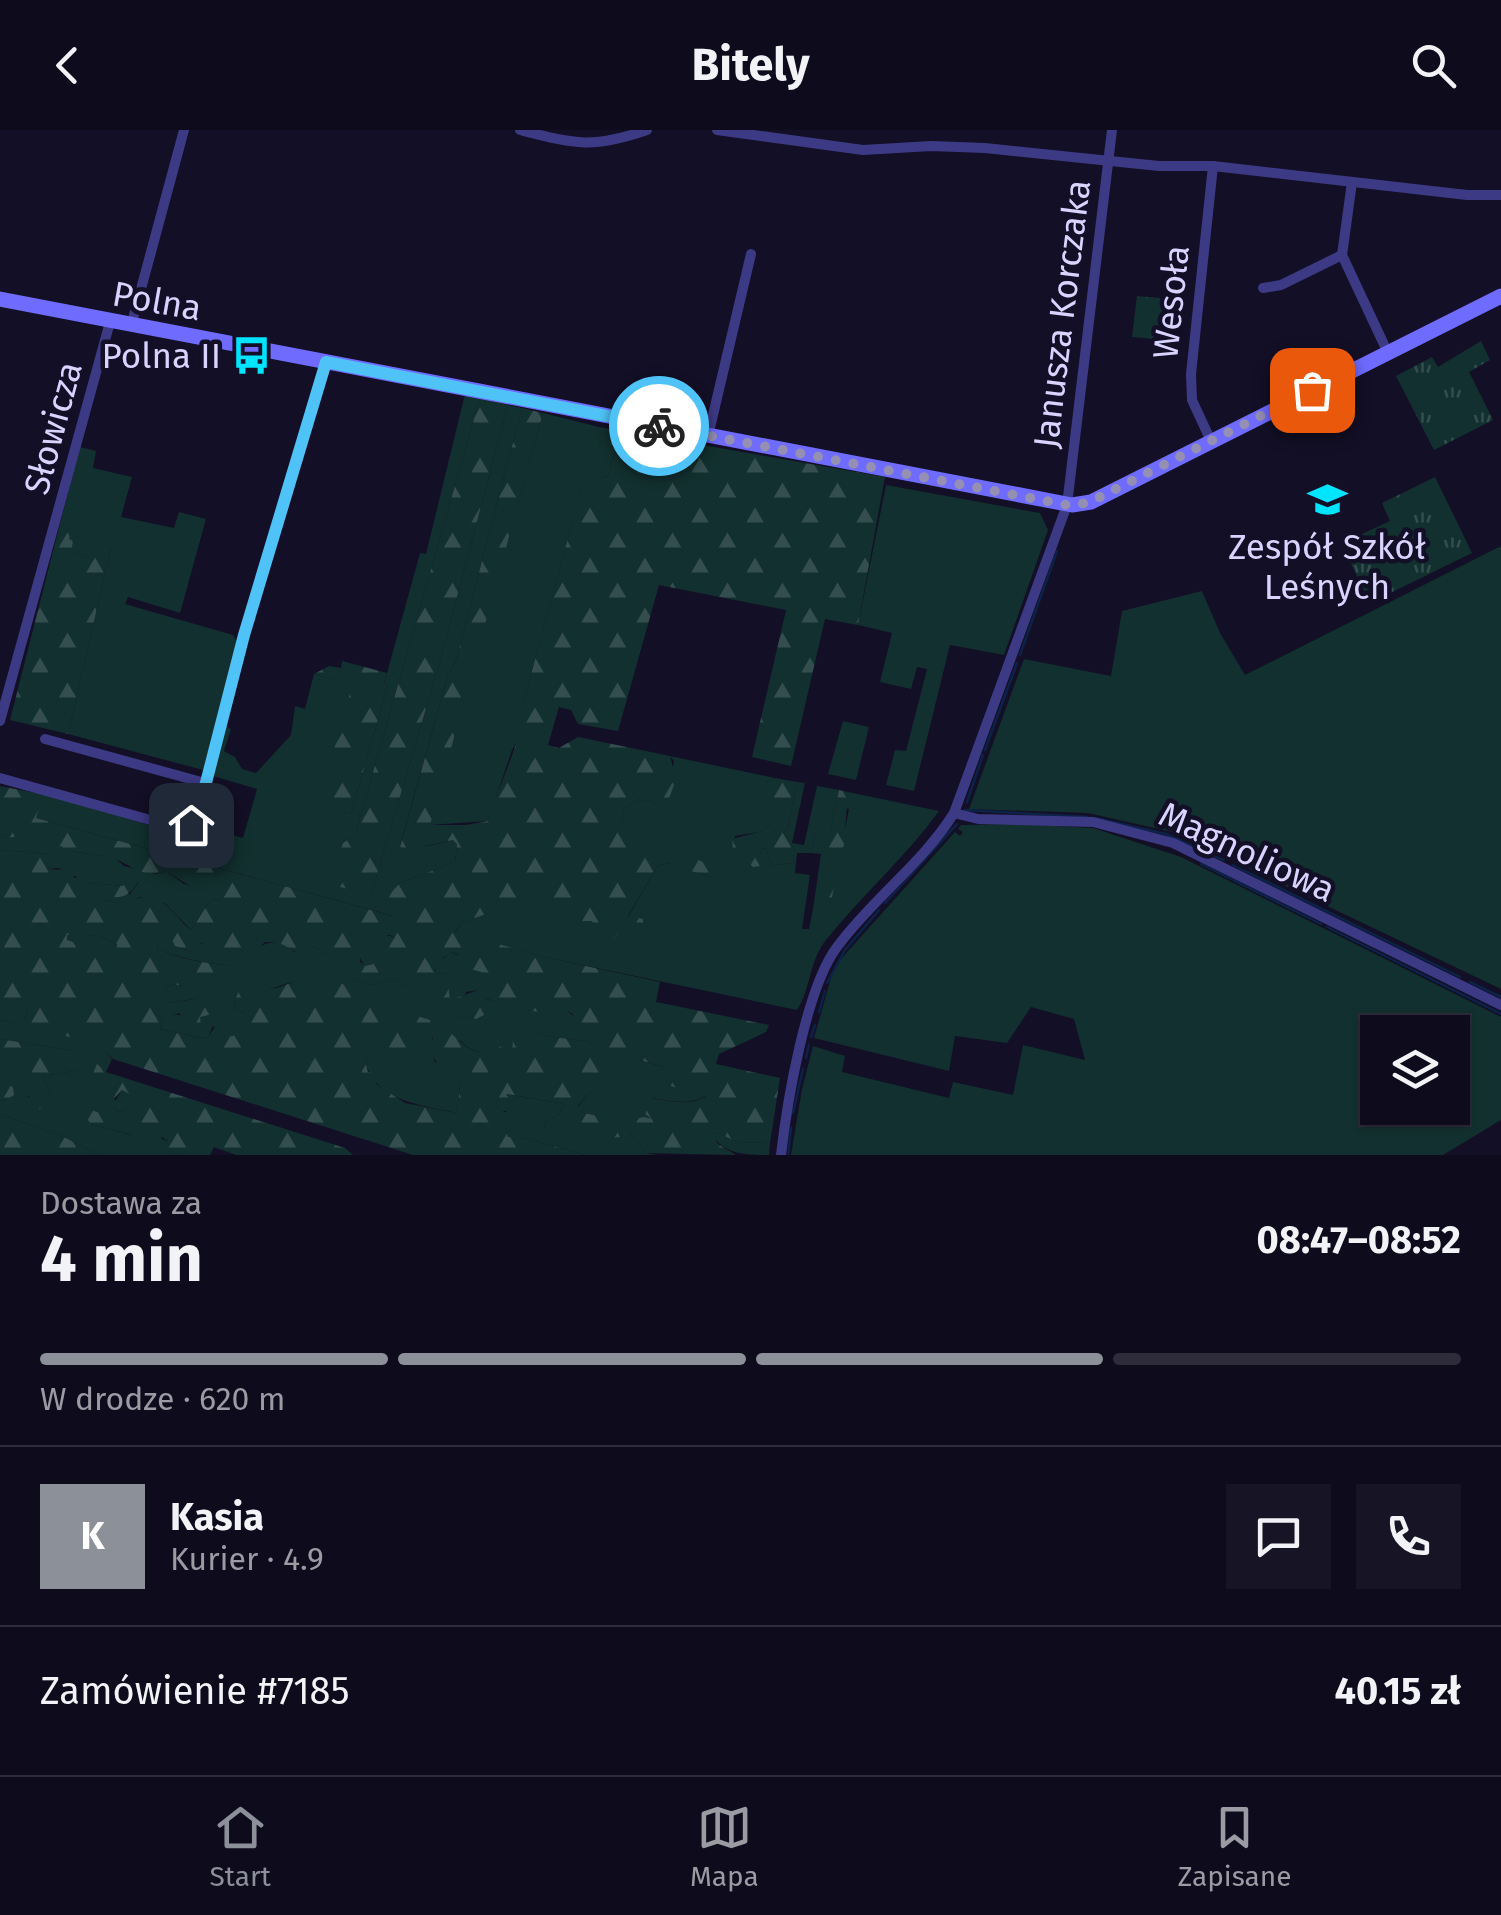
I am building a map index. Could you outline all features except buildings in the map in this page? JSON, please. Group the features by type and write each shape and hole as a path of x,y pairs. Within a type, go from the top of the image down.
{"street":[{"path":"131,326 184,130"},
{"path":"520,130 588,144 646,130"},
{"path":"717,130 864,150 956,146 1166,166 1213,166 1501,196"},
{"name":"Janusza Korczaka","path":"954,813 1066,505 1112,130"},
{"name":"Wesoła","path":"1211,441 1192,400 1191,374 1213,166"},
{"path":"1352,182 1342,254 1388,353"},
{"path":"708,436 751,254"},
{"path":"1263,288 1282,285 1342,254"},
{"name":"Polna","path":"0,300 1066,505 1090,502 1501,296"},
{"name":"Słowicza","path":"0,721 110,322"},
{"path":"0,778 172,826 187,827 197,815 244,635 326,362"},
{"path":"45,739 205,783"},
{"path":"781,1155 790,1089 828,959 954,813"},
{"name":"Magnoliowa","path":"954,813 967,818 1093,822 1172,842 1501,1005"}],"green space":[{"path":"1137,296 1169,299 1164,340 1132,337"},
{"path":"1481,341 1490,360 1469,372 1493,420 1434,450 1396,376 1432,357 1438,367"},
{"path":"465,394 480,398 355,835 343,843 371,895 440,661 508,405 522,408 455,664 448,675 400,846 409,850 454,840 455,862 400,883 386,899 398,903 394,916 36,818 40,804 56,797 175,833 191,832 199,815 211,819 213,830 243,838 257,789 210,775 224,726 231,729 224,751 235,757 242,769 256,773 291,735 295,706 305,709 314,674 353,686 319,804 351,814 420,553 426,554"},
{"path":"480,398 508,405 440,661 371,895 329,884 343,843 355,835"},
{"path":"522,408 543,413 430,825 488,821 519,735 522,708 585,475 607,478 617,446 599,441 599,427 885,477 858,625 825,619 791,766 752,757 786,610 659,585 618,731 578,724 571,710 559,707 548,745 559,748 578,737 670,756 676,779 665,810 638,799 625,808 622,816 641,845 659,858 678,857 688,850 701,861 717,863 726,874 716,878 683,869 675,879 666,878 663,871 670,863 658,865 628,916 643,919 643,929 622,926 613,940 599,934 592,921 554,922 553,908 518,904 519,917 510,921 500,901 488,900 487,914 462,922 455,932 660,982 656,1002 769,1025 766,1032 719,1054 716,1064 780,1078 770,1143 737,1142 716,1132 713,1136 718,1144 736,1155 646,1153 628,1131 627,1121 652,1119 645,1114 651,1098 687,1102 706,1096 660,1083 664,1067 639,1060 603,1090 589,1093 578,1106 583,1113 616,1119 620,1137 599,1139 545,1130 544,1123 559,1115 565,1104 506,1094 514,1107 500,1113 508,1137 585,1155 413,1155 113,1059 97,1044 21,1025 26,1009 14,1023 0,1020 0,850 52,854 54,859 47,862 49,869 73,871 74,878 89,883 123,886 128,872 139,881 136,886 126,895 106,896 106,900 159,900 191,930 211,899 221,900 222,896 198,891 166,871 142,872 112,858 86,853 70,851 63,855 62,846 46,849 43,833 6,838 0,835 0,786 56,797 54,808 40,805 36,818 393,916 398,903 385,899 400,883 455,862 457,844 453,840 425,846 414,865 404,863 409,850 400,847 448,675 455,664","holes":["351,930 373,938 395,938 382,945 373,964 365,966 360,962 362,942 350,935","67,935 100,936 117,944 117,948 97,945 92,952 67,940","171,938 175,946 192,952 199,943 204,944 209,954 225,959 246,956 265,942 279,943 303,954 312,946 329,955 344,977 374,985 393,979 406,986 407,1001 437,1009 445,1008 450,1001 447,974 435,973 435,969 446,967 442,958 452,952 464,967 491,975 478,990 456,998 457,1016 476,1019 484,1015 484,998 560,1018 567,1011 573,1014 575,1029 592,1040 610,1044 605,1049 514,1026 512,1052 490,1042 485,1052 478,1052 437,1027 432,1053 439,1066 460,1083 457,1113 405,1103 376,1084 378,1075 368,1072 365,1061 378,1054 421,1048 420,1039 431,1027 430,1020 383,1005 354,1002 349,986 307,978 273,989 267,989 264,980 242,987 234,1009 249,1015 252,1040 238,1032 224,1037 219,1022 206,1039 160,1029 162,1020 179,1013 191,1025 201,1024 200,1017 216,1013 221,1005 218,999 209,997 169,1003 165,989 172,984 216,985 240,972 240,966 177,956 157,949 158,942"]},
{"path":"543,413 599,427 599,441 617,445 607,478 585,476 522,708 523,731 512,750 488,821 429,825"},
{"path":"80,447 96,451 93,468 132,477 121,517 174,528 179,512 206,519 180,613 128,597 125,604 233,635 237,642 203,770 68,734 111,548 86,556 70,552 68,539 73,520 62,516"},
{"path":"1435,477 1472,553 1370,603 1347,555 1367,545 1362,534 1390,521 1382,503"},
{"path":"886,485 1040,513 1048,530 1004,655 950,645 914,791 886,785 895,750 906,751 927,669 917,667 911,689 880,682 892,633 858,625"},
{"path":"62,516 74,520 69,539 73,541 71,552 86,556 99,545 111,548 68,734 10,720"},
{"path":"1501,546 1501,989 1172,832 1088,813 969,809 1024,659 1111,676 1122,611 1202,591 1220,633 1245,675"},
{"path":"342,661 387,673 384,683 388,685 351,814 318,805 352,686 314,674 329,666 341,668"},
{"path":"843,721 869,727 856,780 828,774"},
{"path":"670,756 775,778 765,783 774,807 774,822 759,832 735,836 733,850 725,854 760,857 761,849 766,848 772,865 796,863 795,873 810,875 802,929 809,929 813,909 829,909 849,809 845,808 848,792 939,811 826,940 797,1010 549,958 455,933 462,922 487,914 487,899 628,917 658,865 671,863 663,871 683,869 716,878 697,861 667,861 652,856 634,838 622,816 625,808 638,799 664,809 674,761"},
{"path":"775,778 797,782 788,827 783,832 797,853 796,863 772,865 766,848 761,849 760,866 753,867 748,862 750,858 729,865 724,854 733,850 732,839 759,832 774,822 774,808 766,807 757,794"},
{"path":"797,782 805,783 792,843 804,845 817,786 839,790 829,837 815,833 811,853 797,853 783,832 788,827"},
{"path":"839,790 848,792 847,831 829,910 813,909 821,854 811,853 815,833 829,836"},
{"path":"1017,824 1093,828 1181,857 1501,1017 1501,1120 1443,1155 791,1155 813,1046 845,1056 842,1072 949,1098 953,1082 1013,1095 1023,1045 1085,1060 1074,1019 1031,1007 1007,1043 955,1036 949,1071 814,1038 832,974 840,960 955,832 960,836 963,832 958,829 961,825"},
{"path":"44,832 70,851 115,858 124,866 156,874 166,871 184,884 222,896 221,900 211,899 191,930 165,903 140,897 123,903 106,900 106,895 130,894 139,882 128,873 123,886 89,883 58,868 49,869 47,862 52,854 0,850 0,835 6,838"},
{"path":"351,929 395,938 373,964 364,966"},
{"path":"67,934 100,936 117,944 117,948 92,952 67,940"},
{"path":"171,937 175,946 192,952 198,943 246,954 270,943 282,944 294,952 312,946 329,955 345,977 374,985 393,979 406,986 408,993 447,987 447,974 435,973 435,969 452,952 492,975 478,990 466,992 458,1016 476,1019 483,998 529,1011 567,1011 611,1044 606,1050 585,1041 515,1027 512,1053 491,1053 478,1052 461,1041 432,1037 434,1061 460,1083 457,1113 416,1104 379,1085 365,1061 374,1053 420,1039 425,1031 353,1002 350,994 295,981 235,1000 234,1009 249,1015 255,1033 252,1040 225,1037 213,1026 207,1039 160,1029 162,1020 172,1015 201,1023 195,999 168,1003 165,989 172,984 201,987 217,983 240,967 198,961 157,949 158,942"},
{"path":"25,1008 28,1011 22,1025 98,1044 112,1059 106,1072 115,1101 122,1090 134,1096 124,1111 117,1112 116,1108 91,1124 132,1135 136,1130 168,1141 167,1150 184,1155 99,1155 66,1138 0,1114 0,1100 5,1101 13,1088 2,1075 8,1073 31,1082 34,1088 28,1097 51,1095 43,1076 80,1070 75,1051 0,1039 0,1020 14,1023"},
{"path":"0,1039 82,1055 80,1070 43,1076 51,1095 66,1109 55,1118 46,1108 35,1110 25,1085 32,1089 31,1083 14,1080 8,1073 3,1076 14,1095 0,1100"},
{"path":"638,1060 664,1067 661,1083 707,1095 687,1102 652,1098 645,1113 653,1119 628,1131 646,1153 657,1155 585,1155 508,1137 499,1112 506,1112 505,1094 565,1104 559,1115 544,1123 545,1130 561,1131 598,1116 583,1113 578,1107 589,1093 603,1089"},
{"path":"97,1064 106,1072 345,1148 353,1155 236,1155 214,1147 210,1155 184,1155 166,1150 168,1141 162,1137 156,1145 140,1140 136,1131 133,1135 91,1124 87,1119 92,1110 102,1114 116,1108 117,1112 124,1111 133,1096 122,1090 108,1105 85,1100 86,1076 92,1076"},
{"path":"0,1114 66,1138 99,1155 0,1155"},
{"path":"716,1132 737,1142 770,1143 769,1155 731,1150 712,1136"}],"waterway":[{"path":"1020,655 1057,551"},
{"path":"985,750 1017,663"},
{"path":"967,802 983,755"},
{"path":"965,810 1087,817"},
{"path":"1095,818 1166,834 1224,860"},
{"path":"885,903 957,824"},
{"path":"1201,864 1321,924"},
{"path":"1233,865 1460,977"},
{"path":"827,983 845,950 879,910"},
{"path":"1327,927 1501,1014"},
{"path":"1470,982 1501,997"},
{"path":"819,1012 825,991"},
{"path":"811,1037 815,1025"},
{"path":"806,1058 809,1045"},
{"path":"793,1113 803,1069"},
{"path":"788,1155 791,1128"}],"way so far":[{"path":"659,426 1072,506 1090,502 1312,390"}],"place":[{"name":"Polna II","path":"251,356"},
{"name":"Zespół Szkół Leśnych","path":"1327,500"}],"route":[{"path":"191,825 200,806 244,635 326,362 659,426"}]}
